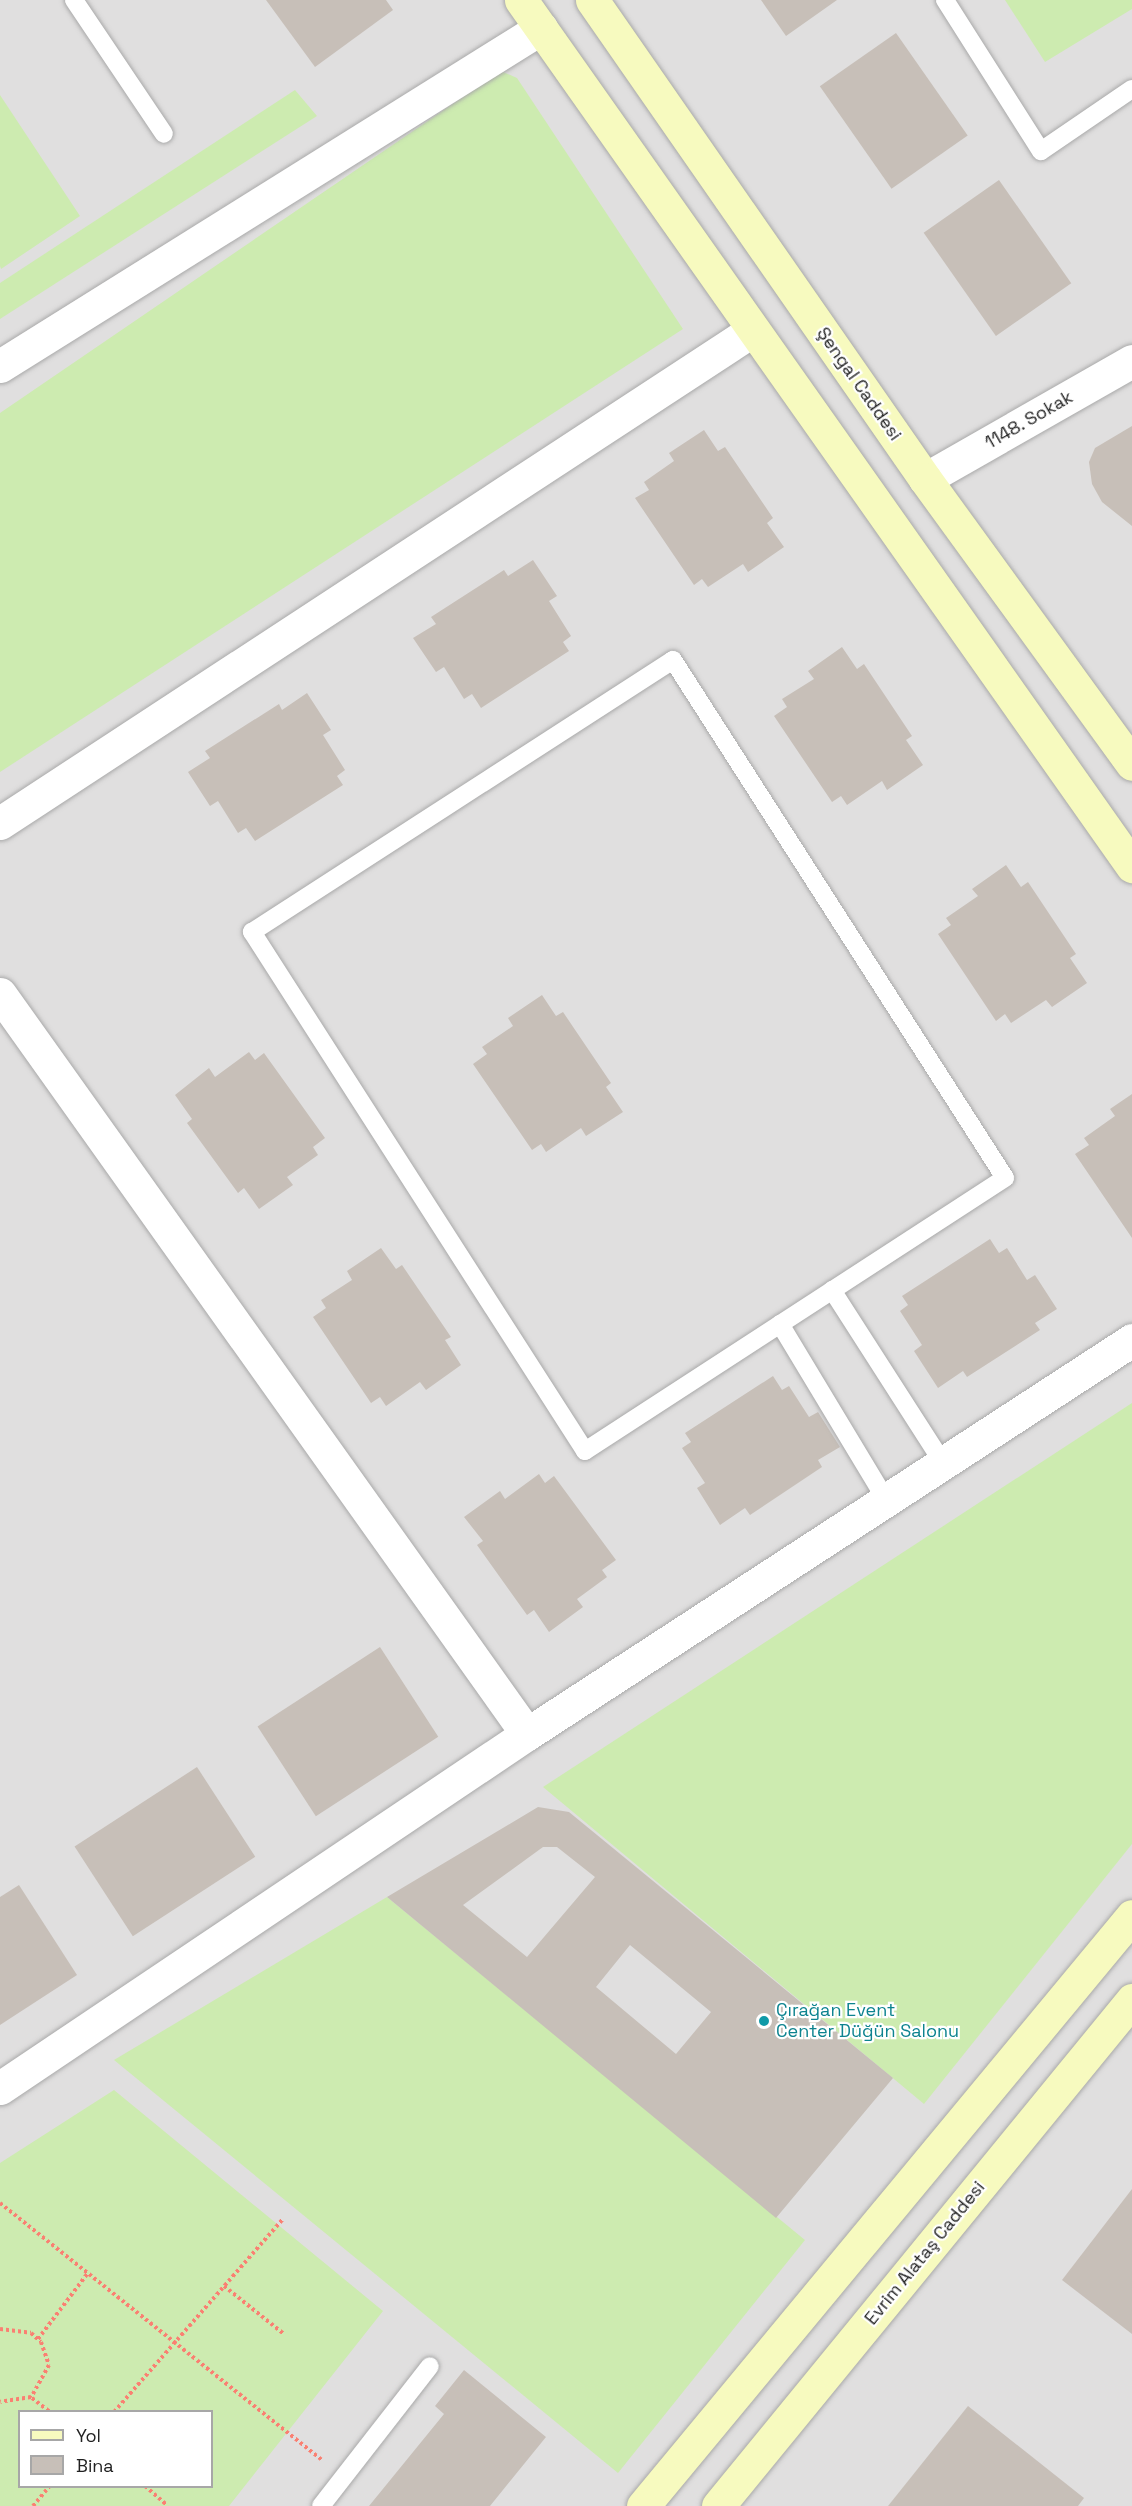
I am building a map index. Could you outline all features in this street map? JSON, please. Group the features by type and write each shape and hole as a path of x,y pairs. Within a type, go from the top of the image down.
{"main road":[{"path":"521,0 1132,866"},
{"name":"Şengal Caddesi","path":"592,0 925,479 1132,764"},
{"path":"644,2506 1132,1916"},
{"name":"Evrim Alataş Caddesi","path":"718,2506 1132,2000"}],"street":[{"path":"0,366 541,28"},
{"path":"0,823 753,330"},
{"name":"1148. Sokak","path":"925,479 1132,361"},
{"path":"0,994 527,1734"},
{"path":"0,2088 527,1734 1132,1340"}],"lane":[{"path":"74,0 164,134"},
{"path":"945,0 1041,152 1132,89"},
{"path":"673,660 1005,1178 832,1290 585,1450 252,932 673,660"},
{"path":"832,1290 943,1463"},
{"path":"780,1324 886,1500"},
{"path":"321,2506 430,2366"}],"path":[{"path":"0,2203 344,2477"},
{"path":"116,2410 283,2219"},
{"path":"38,2339 88,2273"},
{"path":"224,2286 284,2334"},
{"path":"0,2329 20,2328 38,2339 49,2365 41,2389 31,2397 0,2402"},
{"path":"31,2397 47,2410"},
{"path":"33,2506 49,2488"},
{"path":"146,2488 168,2506"}],"shaded area":[{"path":"0,0 1132,0 1132,2506 0,2506"}],"green space":[{"path":"1005,0 1132,0 1132,9 1045,62"},
{"path":"501,71 517,78 683,329 0,772 0,413"},
{"path":"295,90 317,116 0,319 0,283"},
{"path":"0,95 80,216 1,269 0,266"},
{"path":"1132,1403 1132,1844 924,2104 543,1787"},
{"path":"387,1897 805,2240 618,2473 114,2060"},
{"path":"114,2090 383,2311 229,2506 0,2506 0,2163"}],"building":[{"path":"266,0 386,0 393,10 315,67"},
{"path":"761,0 837,0 786,36"},
{"path":"896,33 968,135 892,189 820,86"},
{"path":"999,180 1071,283 996,336 924,233"},
{"path":"1132,426 1132,526 1102,502 1092,484 1089,462 1095,448"},
{"path":"704,430 718,451 725,447 773,518 767,523 784,547 748,572 743,564 708,587 702,579 694,585 635,498 649,490 644,482 674,461 669,453"},
{"path":"533,560 557,596 549,601 571,636 563,642 569,651 481,708 472,694 464,699 444,667 436,672 413,638 436,624 431,617 504,570 508,576"},
{"path":"842,647 857,669 864,664 912,736 906,740 923,765 887,790 882,781 847,805 841,796 832,802 774,716 787,707 782,699 814,679 808,671"},
{"path":"307,693 331,730 323,735 345,770 337,776 343,785 255,841 246,828 238,833 218,801 210,806 188,772 210,758 205,751 279,704 282,710"},
{"path":"1006,865 1021,887 1028,882 1076,954 1070,958 1087,983 1052,1007 1046,1000 1011,1023 1005,1014 996,1021 938,934 951,925 946,918 978,896 972,889"},
{"path":"542,995 556,1016 563,1012 611,1083 606,1087 623,1112 586,1136 581,1128 546,1152 541,1144 532,1150 473,1064 487,1054 482,1047 513,1026 508,1018"},
{"path":"249,1052 255,1060 264,1053 325,1138 313,1147 318,1155 287,1177 293,1185 259,1209 244,1188 238,1193 187,1123 192,1119 175,1095 209,1068 215,1077"},
{"path":"1132,1094 1132,1238 1075,1154 1089,1145 1084,1138 1115,1116 1110,1109"},
{"path":"990,1239 999,1253 1007,1248 1027,1280 1035,1275 1057,1309 1035,1323 1040,1330 967,1377 963,1371 938,1388 914,1351 922,1345 900,1311 908,1305 902,1296"},
{"path":"381,1248 396,1269 402,1265 451,1337 445,1340 461,1365 426,1390 420,1382 386,1406 380,1397 371,1403 313,1317 326,1308 321,1300 352,1280 347,1271"},
{"path":"773,1376 782,1390 789,1386 809,1417 818,1412 840,1447 818,1460 822,1467 750,1515 745,1508 720,1525 697,1488 705,1483 682,1448 691,1442 685,1433"},
{"path":"539,1474 545,1483 554,1476 616,1560 602,1570 607,1577 577,1599 583,1607 549,1632 534,1610 527,1615 477,1545 483,1541 464,1517 500,1491 505,1499"},
{"path":"380,1647 438,1737 316,1816 258,1727"},
{"path":"197,1767 255,1857 133,1936 75,1847"},
{"name":"Çırağan Event Center Düğün Salonu","path":"538,1807 569,1812 893,2078 776,2218 387,1897","holes":["543,1847 557,1847 595,1877 527,1957 463,1905","630,1945 711,2012 676,2054 596,1987"]},
{"path":"19,1885 77,1975 0,2025 0,1897"},
{"path":"1132,2189 1132,2334 1062,2280"},
{"path":"464,2370 546,2437 490,2506 369,2506 444,2414 435,2406"},
{"path":"968,2406 1084,2498 1078,2506 888,2506"}],"place":[{"name":"Çırağan Event Center Düğün Salonu","path":"764,2021"}]}
